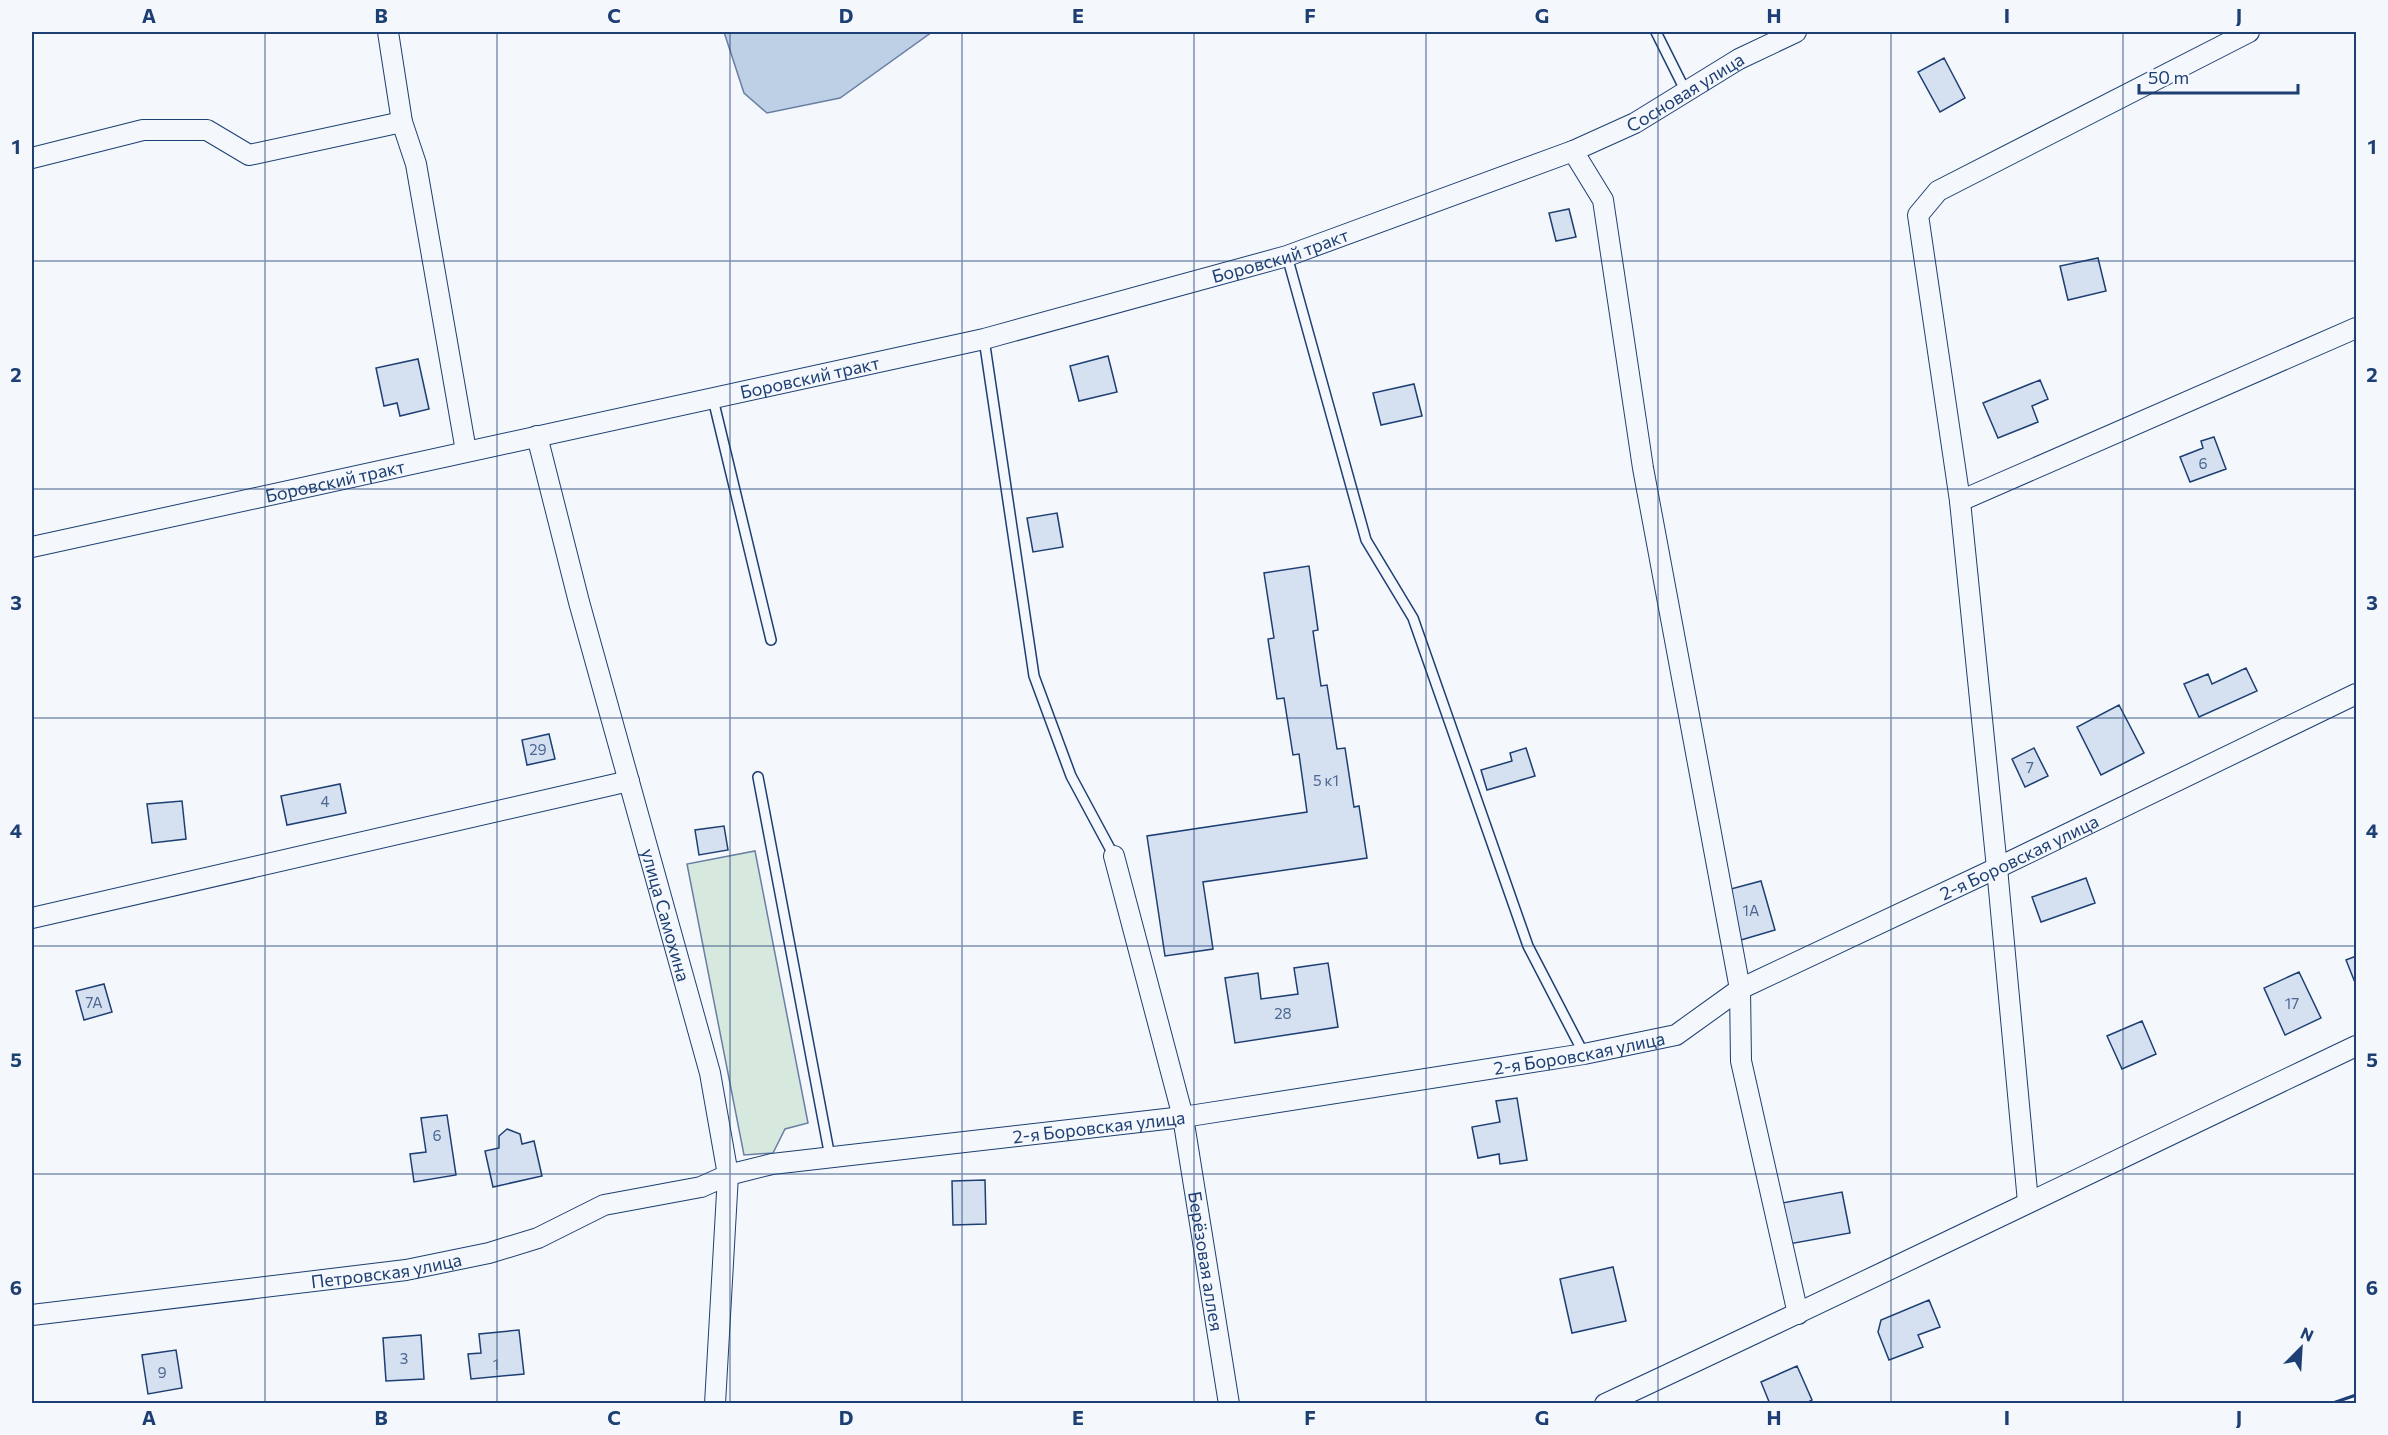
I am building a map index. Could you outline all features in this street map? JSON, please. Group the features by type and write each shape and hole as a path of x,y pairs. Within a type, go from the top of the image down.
{"street":[{"path":"388,32 402,122 416,164 466,451"},
{"name":"Сосновая улица","path":"1573,151 1635,123 1739,59 1796,32"},
{"path":"2028,1202 1960,501 1918,215 1938,191 2249,32"},
{"path":"32,158 143,130 207,130 249,155 402,122"},
{"path":"1573,151 1603,200 1643,468 1740,989 1741,1061 1798,1314"},
{"name":"Боровский тракт","path":"32,547 984,339 1287,256 1573,151"},
{"path":"1960,501 2356,328"},
{"name":"улица Самохина","path":"537,436 579,602 710,1073 728,1174 715,1404"},
{"name":"2-я Боровская улица","path":"728,1174 772,1164 1183,1117 1584,1054 1676,1035 1740,989 1997,868 2356,694"},
{"path":"32,918 629,781"},
{"name":"Берёзовая аллея","path":"1114,856 1183,1117 1229,1404"},
{"path":"1610,1402 2356,1046"},
{"name":"Петровская улица","path":"32,1314 406,1270 478,1255 538,1238 604,1205 701,1186 728,1174"}],"lane":[{"path":"1656,32 1686,92"},
{"path":"1287,256 1366,540 1413,618 1528,946 1584,1054"},
{"path":"984,339 1034,676 1071,776 1114,856"},
{"path":"713,399 771,640"},
{"path":"758,777 830,1157"}],"shaded area":[{"path":"755,851 808,1123 785,1129 773,1153 744,1155 687,864"}],"water":[{"path":"724,32 932,32 840,98 767,113 744,93"}],"building":[{"path":"1944,58 1965,98 1940,112 1918,72"},
{"path":"1569,209 1576,237 1556,241 1549,213"},
{"path":"2098,258 2106,291 2068,300 2060,266"},
{"path":"1108,356 1117,392 1079,401 1070,366"},
{"path":"418,359 429,409 400,416 397,403 384,406 376,368"},
{"path":"2040,380 2048,399 2032,406 2038,422 1998,438 1983,403"},
{"path":"1414,384 1422,416 1381,425 1373,393"},
{"path":"2214,437 2226,469 2190,482 2180,457 2203,448 2201,441"},
{"path":"1057,513 1063,547 1033,552 1027,518"},
{"path":"1309,566 1318,630 1313,631 1321,686 1327,685 1337,749 1345,748 1354,807 1359,806 1367,858 1203,882 1213,949 1165,956 1147,836 1307,812 1299,754 1293,755 1284,698 1277,699 1268,639 1274,638 1264,573"},
{"path":"2246,668 2257,691 2199,717 2184,684 2208,674 2212,684"},
{"path":"2119,705 2144,753 2101,775 2077,727"},
{"path":"549,734 555,759 527,765 522,740"},
{"path":"1526,748 1535,776 1487,790 1481,770 1512,761 1510,753"},
{"path":"2034,748 2048,776 2025,787 2012,759"},
{"path":"340,784 346,813 287,825 281,796"},
{"path":"182,801 186,839 152,843 147,804"},
{"path":"724,826 728,850 699,855 695,830"},
{"path":"2086,878 2095,903 2041,922 2032,897"},
{"path":"1761,881 1775,930 1741,940 1727,890"},
{"path":"2356,956 2356,985 2346,960"},
{"path":"1328,963 1338,1027 1235,1043 1225,978 1258,973 1261,999 1298,994 1294,968"},
{"path":"2299,972 2321,1018 2285,1035 2264,988"},
{"path":"104,984 112,1012 84,1020 76,991"},
{"path":"2142,1021 2156,1054 2122,1069 2107,1036"},
{"path":"1517,1098 1527,1160 1500,1164 1499,1154 1478,1158 1472,1127 1500,1122 1496,1101"},
{"path":"447,1115 456,1175 414,1182 410,1154 426,1152 421,1118"},
{"path":"507,1129 520,1134 522,1144 534,1141 542,1176 493,1187 485,1151 499,1148 499,1136"},
{"path":"985,1180 986,1224 953,1225 952,1181"},
{"path":"1842,1192 1850,1233 1789,1244 1782,1203"},
{"path":"1613,1267 1626,1321 1572,1333 1560,1279"},
{"path":"1929,1300 1940,1327 1918,1335 1923,1347 1889,1360 1878,1332 1881,1320"},
{"path":"519,1330 524,1374 471,1379 468,1354 481,1353 479,1334"},
{"path":"421,1335 424,1379 386,1381 383,1338"},
{"path":"176,1350 182,1388 148,1394 142,1355"},
{"path":"1797,1366 1812,1400 1805,1404 1770,1404 1761,1382"}],"wall":[{"path":"2330,1404 2356,1395"}]}
